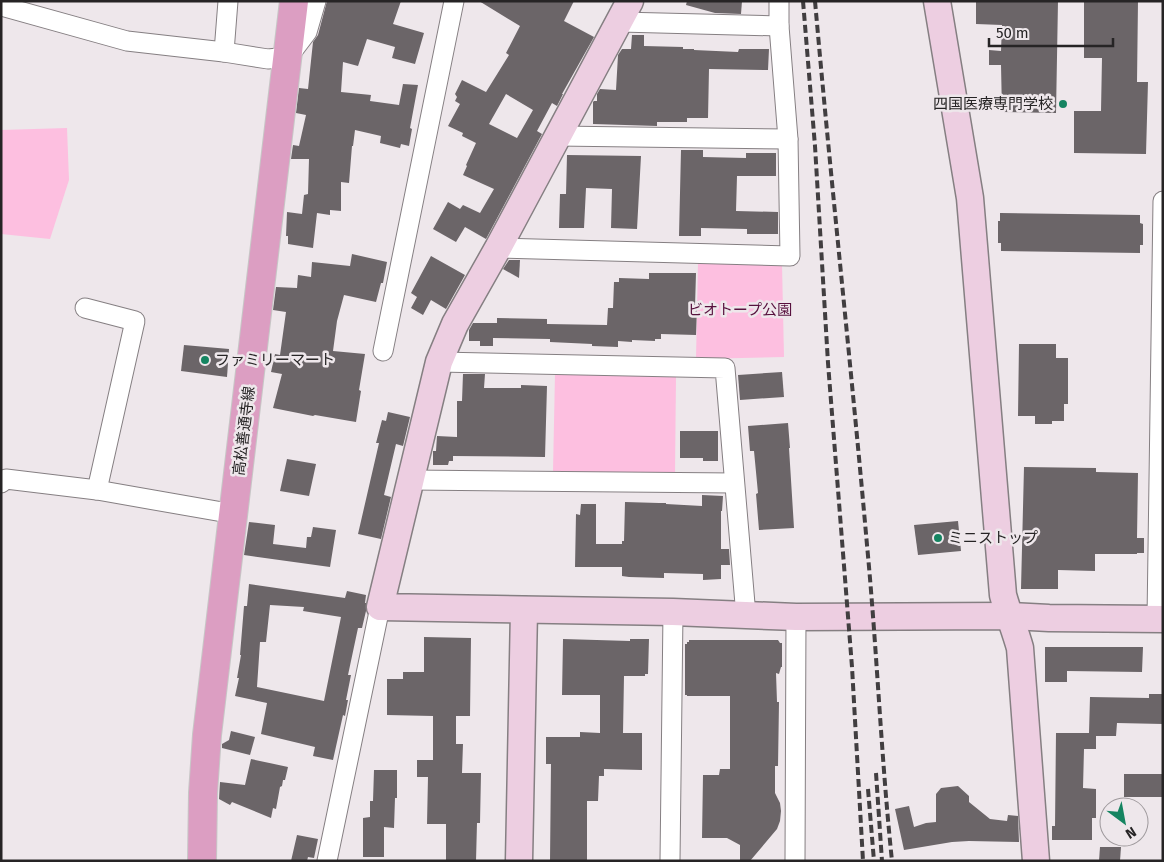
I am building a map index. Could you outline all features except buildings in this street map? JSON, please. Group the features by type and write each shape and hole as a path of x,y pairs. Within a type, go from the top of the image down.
{"main road":[{"name":"高松善通寺線","path":"199,858 207,734 294,1"}],"street":[{"path":"224,52 228,1"},
{"path":"1,6 127,41 268,59 288,58 307,32 316,1"},
{"path":"383,351 454,1"},
{"path":"498,248 790,256 788,139 779,26 779,1"},
{"path":"937,1 970,198 1002,595 1020,648 1036,861"},
{"path":"327,861 380,607 439,362 455,324 625,12 779,26"},
{"path":"557,136 788,139"},
{"path":"380,607 672,612 796,617 1009,616 1160,619 1163,200"},
{"path":"85,308 135,322 97,490"},
{"path":"439,362 725,368 746,616"},
{"path":"3,477 97,490 234,514"},
{"path":"411,480 734,483"},
{"path":"519,861 524,610"},
{"path":"670,861 672,612"},
{"path":"795,861 796,617"}],"green space":[{"path":"67,128 69,180 50,239 1,234 1,130"},
{"name":"ビオトープ公園","path":"698,262 782,264 784,357 696,359"},
{"path":"555,374 676,376 675,474 553,472"}],"railway":[{"path":"803,1 815,146 828,363 852,667 863,861"},
{"path":"815,1 867,545 892,861"},
{"path":"876,773 882,861"},
{"path":"868,789 874,861"}],"place":[{"name":"四国医療専門学校","path":"1063,104"},
{"name":"ファミリーマート","path":"205,360"},
{"name":"ミニストップ","path":"938,538"}]}
